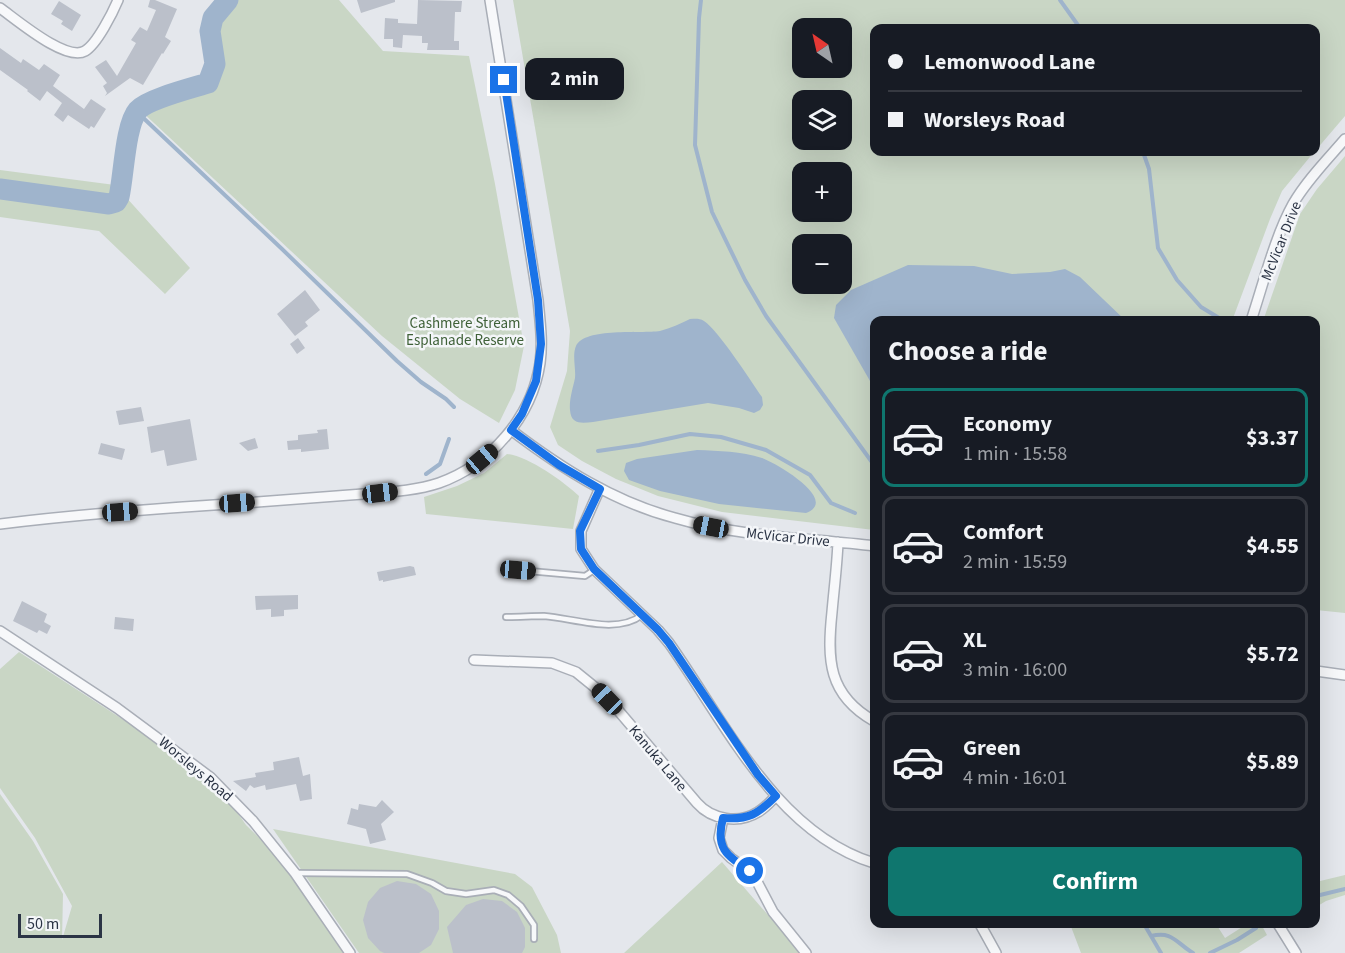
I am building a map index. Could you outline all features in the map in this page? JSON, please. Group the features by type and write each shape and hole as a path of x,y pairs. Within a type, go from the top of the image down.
{"street":[{"path":"0,8 65,51 76,53 85,51 98,37 118,0"},
{"path":"0,524 414,489 438,483 465,471 497,446 522,414 536,381 540,364 541,327 516,152 490,0"},
{"name":"McVicar Drive","path":"1253,316 1292,205 1345,139"},
{"name":"McVicar Drive","path":"511,430 559,465 600,489 645,509 725,530 870,546"},
{"path":"600,489 580,535 581,549 594,569 669,643 758,775 776,796 812,831 835,847 870,861"},
{"path":"838,542 829,644 830,662 835,680 845,697 870,719"},
{"name":"Worsleys Road","path":"0,631 117,708 192,762 243,810 295,873 350,953"},
{"name":"Kanuka Lane","path":"474,660 552,663 576,672 597,688 617,709 701,808 723,818"},
{"path":"1320,672 1345,675"},
{"path":"776,796 760,811 749,816 739,819 723,818 719,838 723,850 753,874 773,912 806,953"},
{"path":"982,928 996,953"},
{"path":"1280,928 1296,953"}],"lane":[{"path":"518,570 585,576 594,569"},
{"path":"506,617 546,616 617,625 642,615"},
{"path":"295,873 407,874 446,891 466,894 494,890 508,895 521,906 534,925 534,939"}],"green space":[{"name":"Cashmere Stream Esplanade Reserve","path":"228,0 339,0 383,51 469,56 524,346 515,390 499,423 460,399 382,336 139,109 173,94 208,83 215,64 210,31 213,18"},
{"path":"513,0 1345,0 1345,116 1320,145 1320,24 870,24 870,156 1311,156 1282,191 1234,316 870,316 870,530 722,512 658,496 616,479 582,461 558,445 550,427 567,371 570,331"},
{"path":"1345,156 1345,613 1320,610 1320,316 1265,316 1300,214 1317,189"},
{"path":"0,170 115,185 190,268 165,294 99,231 0,217"},
{"path":"507,454 535,464 579,496 573,529 426,514 424,497 457,486 484,473"},
{"path":"19,652 153,739 205,780 237,812 246,825 295,873 350,953 0,953 0,794 33,841 63,894 62,940 72,906 35,838 0,788 0,669"},
{"path":"273,829 515,874 532,887 557,935 561,953 359,953"},
{"path":"722,862 801,953 624,953"},
{"path":"1345,875 1345,895 1320,905 1320,881"},
{"path":"1072,928 1219,928 1225,938 1241,928 1263,928 1267,935 1239,953 1081,953"}],"water":[{"path":"908,265 974,266 1012,274 1065,269 1080,277 1121,316 870,316 870,381 834,318 836,305 847,294 852,294 852,290"},
{"path":"690,319 704,321 726,345 762,397 763,405 760,410 754,413 708,403 585,423 572,418 570,406 575,378 574,353 581,340 614,332 660,331"},
{"path":"697,450 738,453 769,461 791,474 811,491 815,500 814,507 806,513 719,504 660,491 629,480 624,471 626,463 637,459"}],"building":[{"path":"150,0 177,9 165,37 171,41 143,85 130,78 105,96 107,93 103,86 107,83 95,67 106,60 117,76 136,43 131,40 140,27 147,31 156,10 148,7"},
{"path":"357,0 395,0 395,2 361,13"},
{"path":"418,0 462,1 461,12 455,12 454,41 459,41 459,50 427,50 428,43 422,43 422,36 403,35 402,48 393,47 393,39 384,39 385,18 398,19 398,23 417,24"},
{"path":"59,1 81,15 72,31 61,24 63,21 51,14"},
{"path":"0,48 21,63 23,59 39,70 44,64 60,75 53,86 84,109 91,99 106,109 94,128 91,126 89,129 68,115 63,122 54,115 62,103 47,91 40,101 0,70"},
{"path":"305,290 320,310 305,322 308,326 295,336 277,314"},
{"path":"298,338 305,348 297,354 290,344"},
{"path":"141,407 144,421 119,425 116,411"},
{"path":"190,419 197,460 167,466 164,450 151,453 147,427"},
{"path":"327,429 329,449 301,452 301,449 288,450 287,441 298,440 298,435 318,433 317,430"},
{"path":"255,438 258,448 248,451 239,443"},
{"path":"101,443 125,449 122,460 98,454"},
{"path":"414,567 416,575 379,581 377,572"},
{"path":"298,595 298,609 284,610 284,616 271,617 271,609 256,610 255,596"},
{"path":"22,601 47,614 44,622 51,626 47,634 39,630 37,633 13,621"},
{"path":"115,617 134,619 133,631 114,629"},
{"path":"299,757 303,776 310,774 312,799 300,801 296,784 266,790 265,785 254,788 250,785 246,791 233,781 256,777 255,773 274,770 273,762"},
{"path":"382,800 394,812 381,824 386,840 370,844 366,829 347,824 351,808 358,810 359,804 376,807"},
{"path":"397,881 416,884 431,894 439,911 439,929 431,945 419,953 384,953 368,938 363,920 368,902 380,888"},
{"path":"483,899 502,901 517,912 525,928 525,947 522,953 453,953 447,927 466,905"}],"waterway":[{"path":"0,189 109,204 116,202 119,197 130,127 134,117 138,110 151,102 208,83 215,64 210,31 213,18 228,0"},
{"path":"701,0 695,145 712,212 745,280 766,316 870,459"},
{"path":"1060,0 1077,24"},
{"path":"137,112 397,361 454,407"},
{"path":"1144,156 1149,169 1158,248 1177,280 1201,307 1216,316"},
{"path":"598,451 690,434 721,437 766,450 810,475 831,503 855,513"},
{"path":"426,474 440,464 449,439"},
{"path":"1320,895 1345,889"},
{"path":"1146,928 1161,953"},
{"path":"1210,953 1256,928"},
{"path":"1151,936 1164,935 1174,938 1193,953"}],"route":[{"path":"504,80 541,327 540,364 536,381 522,414 511,430 559,465 600,489 580,531 581,549 585,557 594,569 669,643 758,775 776,796 760,811 749,816 739,819 723,818 719,838 723,850 750,871"}]}
